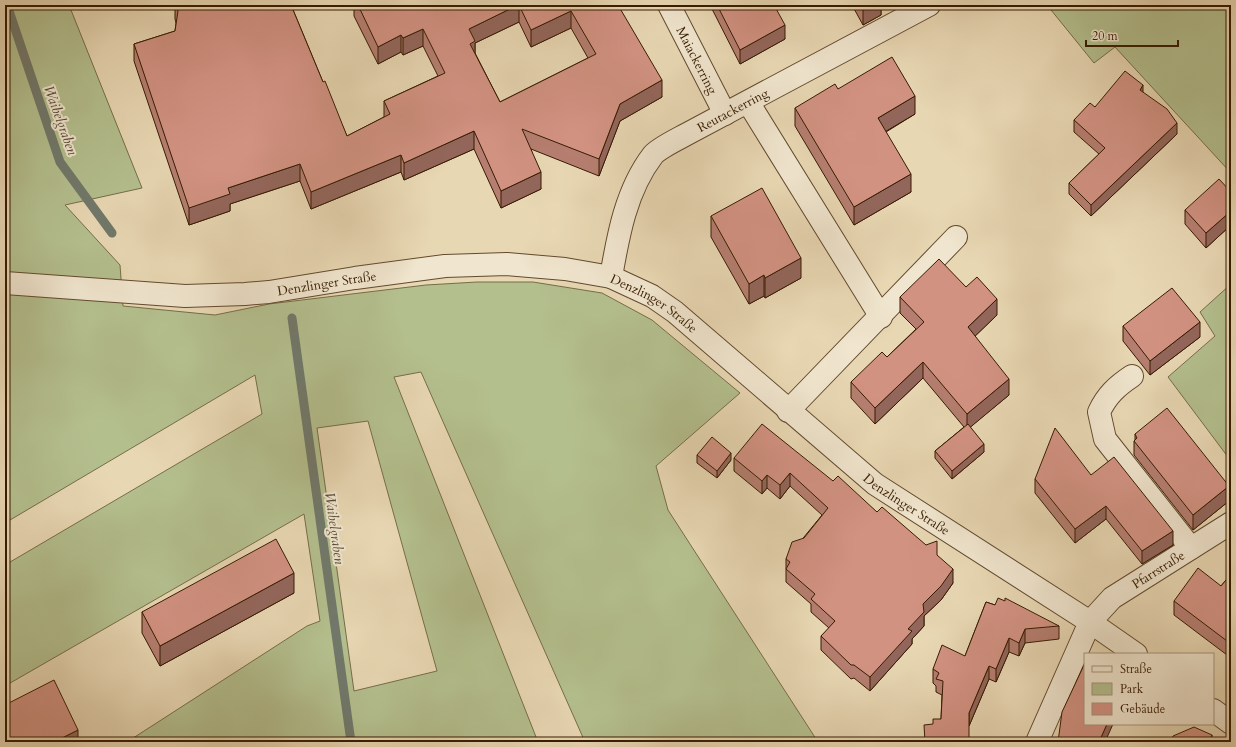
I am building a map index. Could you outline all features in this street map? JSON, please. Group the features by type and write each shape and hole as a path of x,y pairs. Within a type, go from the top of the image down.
{"street":[{"name":"Maiackerring","path":"670,5 725,114"},
{"name":"Reutackerring","path":"611,277 619,232 634,187 654,154 687,134 929,5"},
{"path":"748,102 881,317"},
{"path":"788,411 881,317 956,237"},
{"name":"Denzlinger Straße","path":"5,283 185,296 245,294 453,266 507,264 565,269 611,277 652,296 675,312 788,411 875,484 1090,622 1135,653"},
{"path":"1132,376 1116,386 1106,399 1099,412 1105,439 1191,548"},
{"name":"Pfarrstraße","path":"1090,622 1112,598 1231,523"},
{"path":"1037,742 1090,622"},
{"path":"1214,711 1231,723"}],"green space":[{"path":"5,5 69,5 142,188 65,205 120,265 123,306 215,315 269,304 426,285 477,282 533,282 602,293 652,320 740,393 656,466 668,510 818,742 585,742 421,372 394,377 538,742 127,742 307,626 320,621 304,514 5,686 5,565 262,414 255,375 5,523","holes":["368,421 437,671 354,691 317,428"]},
{"path":"1047,5 1231,5 1231,173 1115,47 1094,63"},
{"path":"1231,284 1231,461 1168,377 1215,336 1200,312"}],"building":[{"path":"176,5 291,5 323,82 325,81 347,136 390,114 384,101 445,73 423,29 403,38 401,35 378,47 358,5 518,5 469,29 475,41 470,44 500,102 596,54 571,11 531,30 519,5 618,5 662,80 620,104 599,159 522,129 541,172 501,191 474,131 404,163 401,155 311,192 300,164 228,188 230,194 189,208 134,44 175,31 178,11"},
{"path":"717,5 774,5 785,25 740,50"},
{"path":"860,5 873,5 863,10"},
{"path":"892,57 915,96 878,118 911,174 854,207 795,108 835,84 838,89"},
{"path":"1125,71 1143,85 1140,90 1167,109 1177,123 1091,205 1069,183 1105,148 1074,120 1090,103 1095,107"},
{"path":"1219,179 1231,192 1231,211 1206,233 1185,210"},
{"path":"762,188 801,258 765,278 764,275 749,284 711,216"},
{"path":"939,259 966,287 977,277 997,299 968,327 1009,379 967,414 923,362 875,408 851,382 882,352 887,357 924,322 900,297"},
{"path":"1172,288 1200,322 1150,361 1123,326"},
{"path":"1167,408 1229,486 1193,515 1134,441 1137,438 1135,434"},
{"path":"762,424 833,481 838,476 877,512 882,507 926,545 937,541 937,555 953,569 941,586 923,604 924,612 908,629 912,631 870,677 854,665 851,665 821,636 835,621 811,599 815,594 786,569 790,562 786,559 792,542 804,538 828,508 790,473 780,485 767,475 762,481 734,458"},
{"path":"968,424 984,444 952,471 935,451"},
{"path":"1055,428 1091,475 1114,457 1173,531 1142,551 1106,506 1075,529 1035,479"},
{"path":"712,437 731,453 717,471 697,455"},
{"path":"276,539 294,573 160,646 142,612"},
{"path":"1198,568 1221,586 1231,574 1231,644 1174,601"},
{"path":"998,598 1005,601 1005,598 1059,626 1025,629 1019,643 1009,638 996,669 989,666 969,713 969,742 925,742 924,725 933,724 933,719 941,719 943,681 936,679 939,673 933,669 942,645 965,656 986,602 995,605"},
{"path":"1084,665 1084,725 1107,725 1099,742 1058,742 1062,712"},
{"path":"54,680 78,730 54,742 5,742 5,705"},
{"path":"1194,727 1212,735 1209,742 1171,742 1173,736"}],"waterway":[{"name":"Waibelgraben","path":"7,5 60,162 112,233"},
{"name":"Waibelgraben","path":"292,318 351,742"}]}
